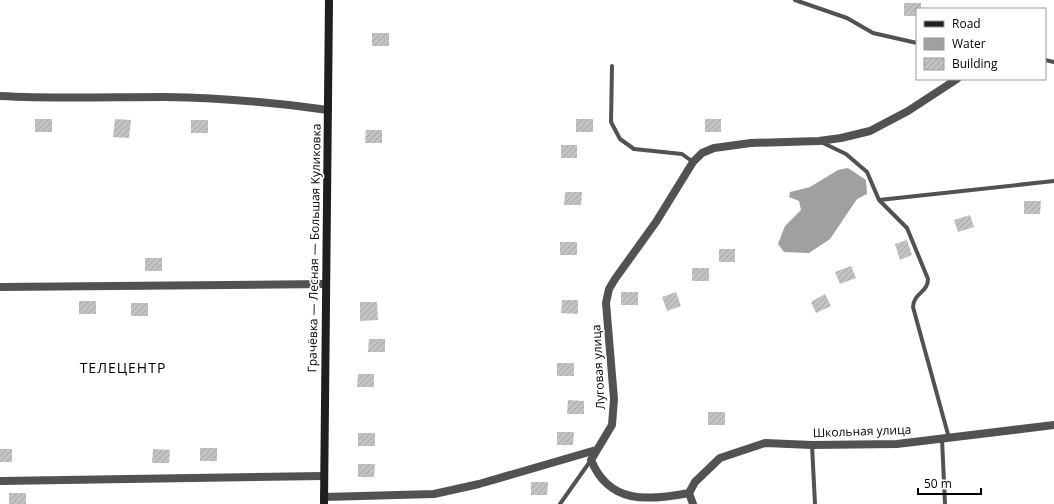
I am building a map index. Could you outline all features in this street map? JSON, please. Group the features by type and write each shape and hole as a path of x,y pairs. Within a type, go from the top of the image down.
{"street":[{"name":"Грачёвка — Лесная — Большая Куликовка","path":"324,500 323,476 329,0"},
{"path":"693,162 702,153 714,148 751,144 819,141 841,138 870,131 908,111 954,80"},
{"path":"0,96 55,99 201,98 287,104 328,110"},
{"name":"Луговая улица","path":"591,460 612,425 613,406 606,303 610,289 656,222 693,162"},
{"path":"0,287 325,284"},
{"name":"Школьная улица","path":"689,493 695,482 720,458 765,443 812,445 897,444 1054,425"},
{"path":"324,500 434,494 479,484 596,450"},
{"path":"591,460 595,470 604,483 619,495 638,499 656,499 689,493 694,504"},
{"path":"0,481 323,476"}],"lane":[{"path":"795,0 847,18 873,34 916,43"},
{"path":"612,66 611,122 620,139 634,149 682,154 693,162"},
{"path":"819,141 846,154 867,172 879,200 907,228 928,279 925,289 917,295 914,300 913,307 946,438 945,504"},
{"path":"879,200 1054,181"},
{"path":"812,445 815,504"},
{"path":"560,504 591,460"}],"water":[{"path":"848,168 866,180 867,194 857,199 830,239 809,253 784,252 778,244 785,226 801,210 799,201 789,197 790,192 810,187 838,170"}],"building":[{"path":"904,3 921,3 921,8 916,8 916,16 904,16"},
{"path":"372,33 389,33 389,46 372,46"},
{"path":"35,119 52,119 52,132 35,132"},
{"path":"115,119 131,120 129,138 113,137"},
{"path":"576,119 593,119 593,132 576,132"},
{"path":"705,119 721,119 721,132 705,132"},
{"path":"191,120 208,120 208,133 191,133"},
{"path":"366,130 382,130 382,143 365,143"},
{"path":"561,145 577,145 577,158 561,158"},
{"path":"565,192 582,192 581,205 564,205"},
{"path":"1024,201 1041,201 1040,214 1024,214"},
{"path":"970,215 974,227 958,232 954,220"},
{"path":"907,240 912,255 900,260 895,244"},
{"path":"560,242 577,242 577,255 560,255"},
{"path":"719,249 735,249 735,262 719,262"},
{"path":"145,258 162,258 162,271 145,271"},
{"path":"851,266 856,278 840,284 835,272"},
{"path":"692,268 709,268 709,281 692,281"},
{"path":"621,292 638,292 638,305 621,305"},
{"path":"676,292 681,306 667,311 662,297"},
{"path":"825,294 831,306 816,313 811,302"},
{"path":"562,300 578,300 578,314 561,313"},
{"path":"79,301 96,301 96,314 79,314"},
{"path":"360,302 377,302 378,320 360,321"},
{"path":"131,303 148,303 148,316 131,316"},
{"path":"369,339 385,339 385,352 368,352"},
{"path":"557,363 574,363 574,376 557,376"},
{"path":"358,374 374,374 374,387 357,387"},
{"path":"568,400 584,401 584,414 567,414"},
{"path":"708,412 725,412 725,425 708,425"},
{"path":"557,432 574,432 573,445 557,445"},
{"path":"358,433 375,433 375,446 358,446"},
{"path":"200,448 217,448 217,461 200,461"},
{"path":"0,449 12,449 12,462 0,462"},
{"path":"153,449 170,450 169,463 152,463"},
{"path":"358,464 375,464 374,477 358,477"},
{"path":"531,482 548,482 547,495 531,495"},
{"path":"9,493 26,493 26,504 9,504"}],"district":[{"name":"ТЕЛЕЦЕНТР","path":"123,367"}]}
